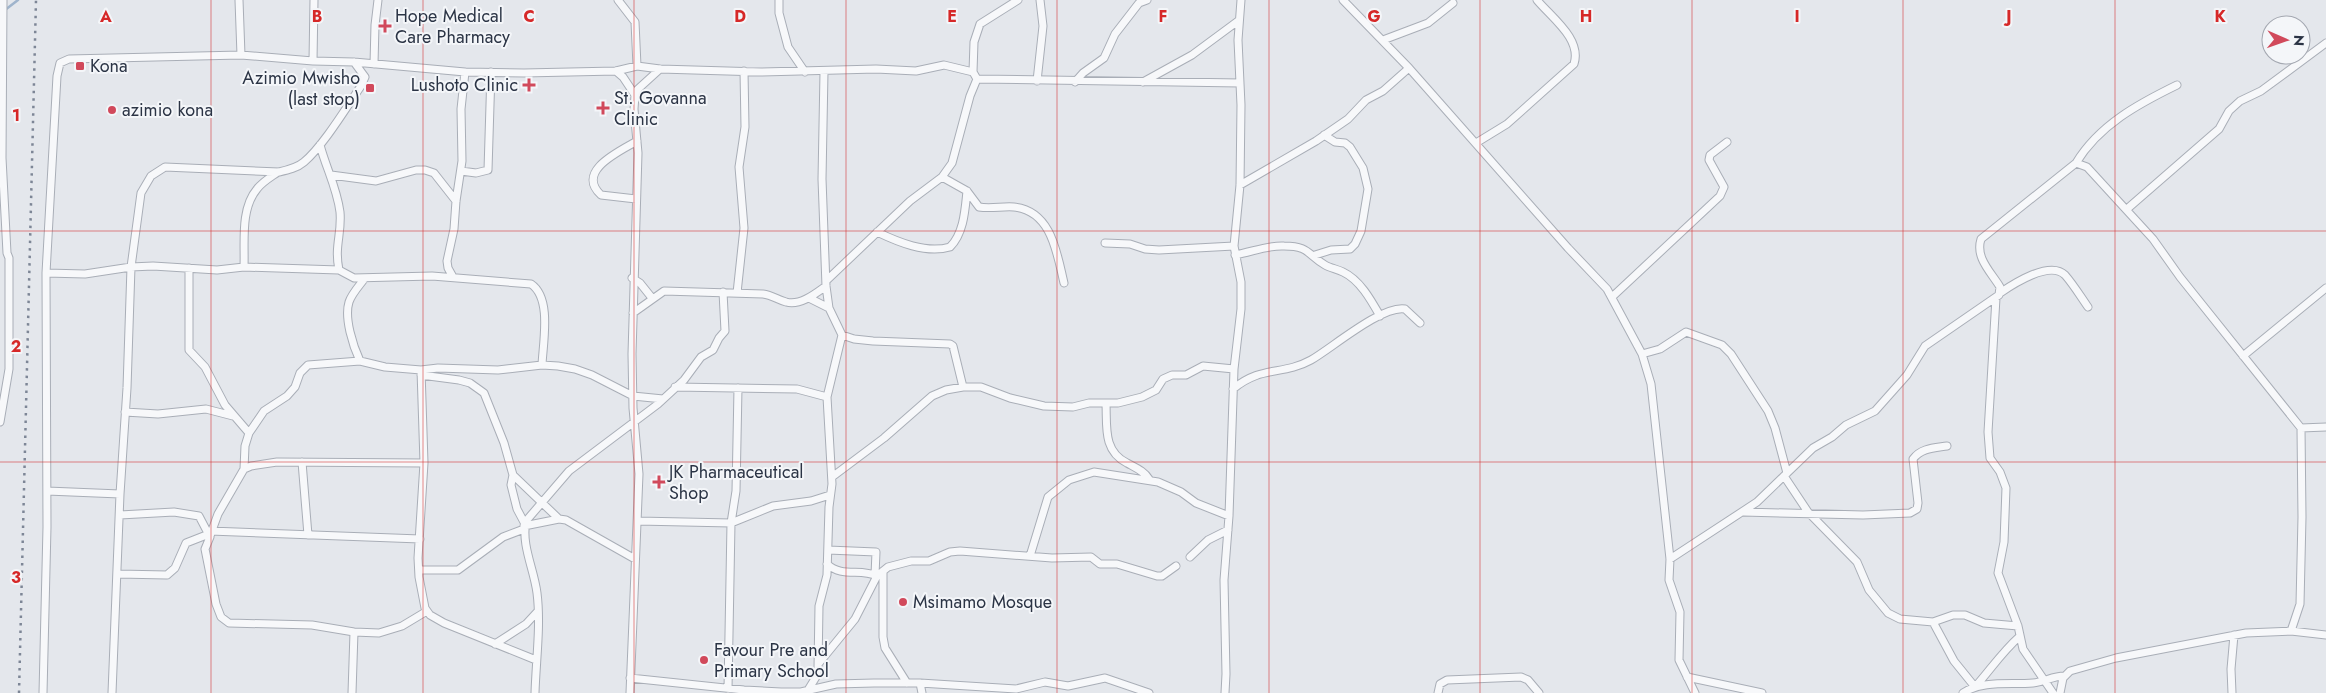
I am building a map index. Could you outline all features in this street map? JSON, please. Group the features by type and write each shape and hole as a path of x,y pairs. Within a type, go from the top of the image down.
{"street":[{"path":"0,422 9,369 9,258 7,253 1,158 2,0"},
{"path":"239,0 241,55"},
{"path":"313,61 314,0"},
{"path":"374,64 378,0"},
{"path":"618,0 635,22 637,66"},
{"path":"779,0 779,13 788,47 805,72"},
{"path":"977,79 973,72 974,42 980,24 1018,0"},
{"path":"1037,81 1043,26 1040,0"},
{"path":"1076,82 1083,73 1104,58 1115,34 1139,3 1148,0"},
{"path":"1225,693 1224,580 1230,516 1234,369 1241,309 1240,282 1234,246 1240,184 1238,21 1241,0"},
{"path":"1343,0 1409,68 1568,248 1592,271 1612,297 1642,354 1651,384 1670,559 1669,580 1680,612 1679,660 1695,693"},
{"path":"1476,143 1507,124 1574,64 1576,52 1572,40 1537,0"},
{"path":"1383,40 1428,23 1453,3"},
{"path":"1143,82 1192,55 1238,21"},
{"path":"2126,209 2219,129 2229,111 2240,101 2261,91 2326,43"},
{"path":"43,693 47,491 46,273 57,76 60,63 69,59 241,55 313,61 354,62 466,72 616,71 637,66 660,69 744,71 824,72 876,69 916,71 944,65 973,72"},
{"path":"112,693 131,267 141,192 151,176 165,167 279,172 292,169 304,162 320,145 361,86 365,77 354,62"},
{"path":"1240,184 1348,119 1366,100 1383,91 1409,68"},
{"path":"635,95 642,83 660,69"},
{"path":"616,71 629,84 635,95 637,141 632,278 633,396 639,474 630,693"},
{"path":"737,293 744,228 739,167 745,127 744,71"},
{"path":"453,277 448,268 447,261 454,230 461,171 463,150 461,109 466,72"},
{"path":"461,171 476,173 488,170 491,72"},
{"path":"808,690 816,677 819,606 827,575 832,477 827,397 842,335 829,308 822,215 824,72"},
{"path":"977,79 1240,83"},
{"path":"633,313 664,290 772,295 785,302 809,298 827,283 910,201 942,177 957,153 970,96 977,79"},
{"path":"2053,693 2023,649 2018,626 1998,573 2004,542 2006,488 1989,452 1988,432 2000,287 1981,257 1978,248 1981,239 2076,163 2091,142 2122,114 2177,85"},
{"path":"1315,255 1331,250 1350,249 1355,244 1361,231 1368,189 1362,168 1350,147 1345,143 1334,142 1324,135"},
{"path":"636,199 601,195 596,189 594,172 605,162 637,141"},
{"path":"1612,297 1720,196 1724,187 1709,160 1710,156 1727,142"},
{"path":"320,145 331,175 340,211 341,225 336,254 339,270"},
{"path":"2076,163 2087,167 2154,239 2180,277 2301,428 2302,517 2300,604 2291,631"},
{"path":"331,175 376,181 416,170 425,170 434,173 456,201"},
{"path":"244,267 248,208 256,190 279,172"},
{"path":"942,177 967,191 979,207 1021,208 1042,221 1051,235 1064,283"},
{"path":"877,232 911,246 929,248 950,247 957,238 963,221 967,191"},
{"path":"1105,243 1130,244 1159,250 1234,246"},
{"path":"1235,255 1261,251 1274,246 1307,250 1324,264 1351,277 1371,300 1380,316"},
{"path":"0,258 9,258"},
{"path":"46,273 85,274 131,267 216,270 244,267 339,270 354,278 453,277 531,284 539,290 544,300 542,365"},
{"path":"189,268 189,350 205,367 225,405 249,433"},
{"path":"1670,559 1757,502 1813,448 1832,437 1846,425 1875,411 1907,376 1925,346 1998,295 2032,274 2056,271 2065,275 2088,307"},
{"path":"360,361 348,317 348,308 350,300 365,278"},
{"path":"632,278 640,282 652,298"},
{"path":"2243,356 2326,288"},
{"path":"525,526 527,519 543,503 569,471 663,399 691,372 701,357 713,350 725,330 724,292"},
{"path":"809,298 829,308"},
{"path":"1233,389 1253,375 1296,367 1311,360 1380,316 1400,308 1409,312 1420,323"},
{"path":"1642,354 1660,349 1686,332 1722,345 1731,354 1768,412 1785,474 1808,512 1857,562 1869,590 1888,613 1900,619 1933,622 1961,614 1984,622 2018,626"},
{"path":"842,335 873,341 950,344 953,346 962,387"},
{"path":"428,611 402,626 379,633 354,632 312,625 252,625 226,622 221,617 216,604 205,549 225,500 244,469 245,446 249,433 264,411 287,396 295,387 304,367 312,364 360,361 459,380 470,383 484,393 504,443 513,475 511,485 517,508 525,526 537,591 535,693"},
{"path":"421,372 438,368 498,370 542,365 575,369 633,396 663,399"},
{"path":"832,477 884,438 932,396 962,387 981,387 1010,398 1060,408 1089,403 1118,403 1149,395 1156,390 1163,379 1186,375 1203,366 1234,369"},
{"path":"421,372 424,462 419,570 422,594 428,611 430,615 444,623 536,660"},
{"path":"675,387 797,390 827,397"},
{"path":"728,689 731,523 736,490 738,388"},
{"path":"1106,404 1110,448 1118,458 1143,471 1149,480"},
{"path":"125,412 158,414 206,409 234,416"},
{"path":"2301,428 2326,427"},
{"path":"1743,512 1808,512 1863,515 1910,513 1917,509 1918,503 1913,459 1917,454 1926,449 1947,446"},
{"path":"244,469 277,462 424,462"},
{"path":"302,462 308,536"},
{"path":"1030,556 1045,504 1053,492 1061,485 1094,472 1165,484 1196,503 1230,516"},
{"path":"513,475 559,519"},
{"path":"47,491 120,494"},
{"path":"638,521 731,523 773,506 811,501 830,495"},
{"path":"120,515 174,512 200,516 210,534"},
{"path":"419,570 458,570 503,537 525,526 559,519 573,522 635,559"},
{"path":"1190,556 1208,540 1228,530"},
{"path":"118,574 166,575 179,563 186,543 210,534 420,539"},
{"path":"818,663 855,619 876,575 876,552 828,550"},
{"path":"876,575 896,564 911,561 930,561 950,552 960,551 1080,559 1091,557 1100,564 1117,564 1158,576 1162,576 1176,566"},
{"path":"827,564 841,572 865,572 876,575"},
{"path":"883,570 883,637 885,648 907,683"},
{"path":"495,644 526,624 538,611"},
{"path":"1933,622 1954,661 1975,687"},
{"path":"1975,687 2034,683 2064,676 2078,668 2108,660 2234,635 2291,631 2326,634"},
{"path":"352,693 354,632"},
{"path":"2232,693 2231,669 2234,635"},
{"path":"1963,693 1975,687 1993,668 2002,652 2020,636"},
{"path":"2060,693 2064,676"},
{"path":"1438,693 1440,684 1450,679 1516,677 1528,680 1539,693"},
{"path":"1688,677 1762,693"},
{"path":"630,678 728,689 781,692 808,690 836,684 907,683 1008,690 1044,682 1068,686 1105,678 1149,693"},
{"path":"920,683 922,693"},
{"path":"1056,684 1061,693"},
{"path":"1123,693 1131,686"}],"waterway":[{"path":"5,10 18,0"}],"railway":[{"path":"19,693 36,0"}],"place":[{"name":"Hope Medical Care Pharmacy","path":"385,26"},
{"name":"Kona","path":"80,66"},
{"name":"Lushoto Clinic","path":"529,85"},
{"name":"Azimio Mwisho (last stop)","path":"370,88"},
{"name":"St. Govanna Clinic","path":"603,108"},
{"name":"azimio kona","path":"112,110"},
{"name":"JK Pharmaceutical Shop","path":"659,482"},
{"name":"Msimamo Mosque","path":"903,602"},
{"name":"Favour Pre and Primary School","path":"704,660"}]}
